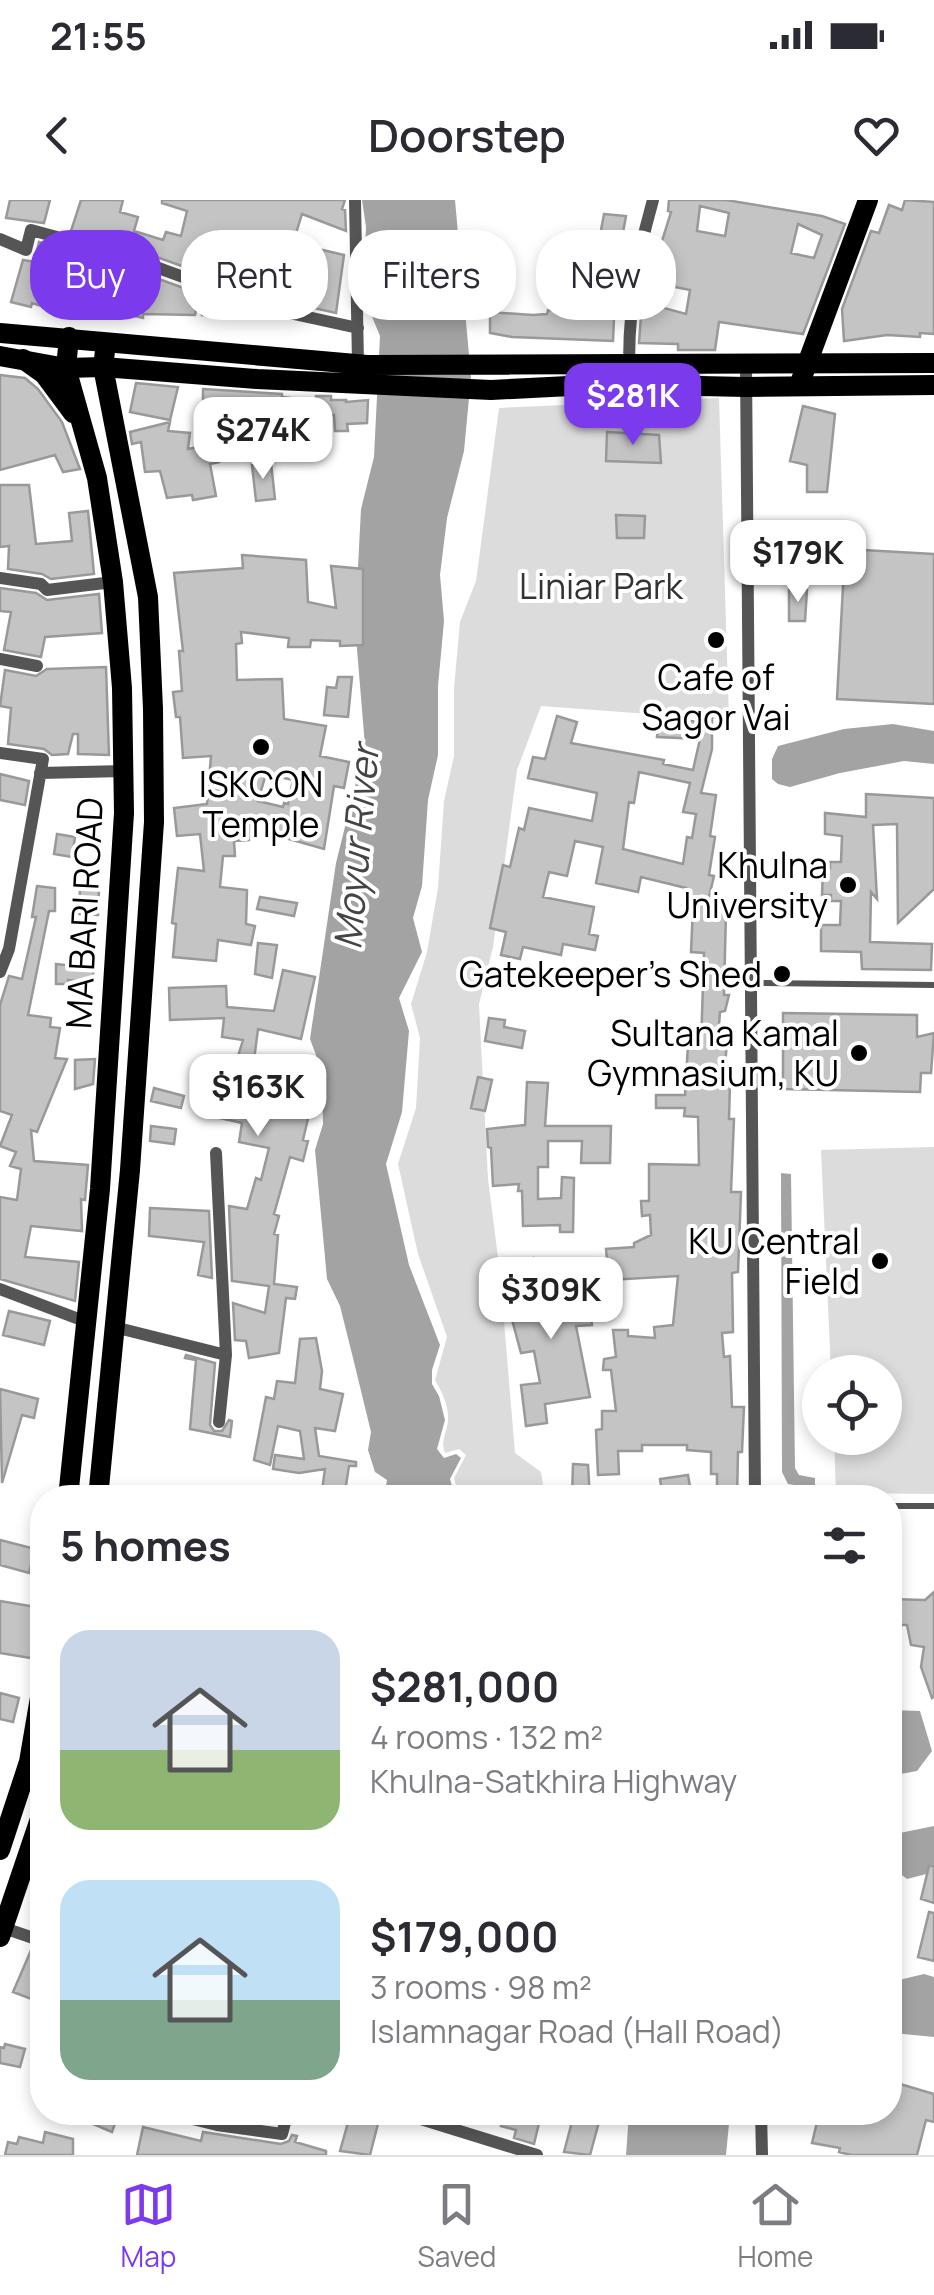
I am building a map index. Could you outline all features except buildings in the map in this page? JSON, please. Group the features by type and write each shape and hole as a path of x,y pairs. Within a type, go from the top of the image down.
{"main road":[{"path":"799,386 868,200"},
{"path":"0,333 69,337 362,371 491,390 610,384 934,386"},
{"name":"MA BARI ROAD","path":"69,337 66,368 97,478 113,582 124,770 100,1190 69,1485"},
{"name":"MA BARI ROAD","path":"99,1485 130,1170 154,822 148,597 104,368 106,343"},
{"path":"0,356 66,368 362,371 488,364 934,362"},
{"path":"23,359 44,374 83,427"},
{"path":"1,1842 30,1762"},
{"path":"2,1932 30,1849"}],"street":[{"path":"355,200 362,371"},
{"path":"629,362 629,312 638,252 653,200"},
{"path":"0,238 26,250 31,230 123,255 271,308 358,328"},
{"path":"746,364 755,1485"},
{"path":"0,578 42,584 47,590 113,582"},
{"path":"0,660 37,666"},
{"path":"0,754 43,760 9,949 0,972"},
{"path":"40,772 124,770"},
{"path":"216,1153 226,1355 218,1422"},
{"path":"0,1290 84,1321"},
{"path":"114,1327 226,1355"},
{"path":"2,1932 30,1939"},
{"path":"216,2125 282,2134 284,2125"},
{"path":"440,2125 537,2155"},
{"path":"761,2125 762,2155"}],"lane":[{"path":"751,984 934,985"},
{"path":"902,1506 934,1506"}],"green space":[{"name":"Liniar Park","path":"719,398 729,720 541,706 517,770 493,947 479,1004 488,1179 515,1453 541,1472 543,1485 456,1485 454,1478 466,1455 459,1449 445,1453 447,1410 435,1380 447,1337 418,1254 398,1164 416,1108 420,1038 411,1004 427,952 438,888 444,801 454,756 454,688 460,622 476,581 499,408"},
{"name":"KU Central Field","path":"934,1147 934,1494 902,1494 902,1485 836,1485 835,1455 902,1455 902,1355 830,1355 821,1150"}],"water":[{"name":"Moyur River","path":"362,200 455,200 458,230 366,230"},
{"name":"Moyur River","path":"373,320 466,320 471,377 464,451 447,518 440,575 444,621 438,686 438,755 428,800 422,886 413,918 422,952 399,998 409,1031 402,1112 386,1164 409,1265 440,1345 432,1370 432,1384 445,1420 437,1449 444,1458 456,1454 461,1458 450,1479 452,1485 386,1485 387,1480 375,1472 368,1450 371,1432 340,1306 327,1279 315,1150 323,1124 322,1071 310,1039 336,863 365,746 355,625 361,509 374,457 380,336"},
{"path":"893,724 934,731 934,764 904,761 790,787 772,779 772,759 778,746 844,729"},
{"path":"781,1173 791,1174 795,1468 799,1475 815,1478 815,1485 788,1484 782,1472"},
{"path":"902,1710 920,1711 932,1751 917,1771 902,1774"},
{"path":"934,1826 934,1872 907,1879 902,1875 902,1833"},
{"path":"924,1974 934,1977 934,2037 902,2034 902,1979"},
{"path":"628,2125 729,2125 726,2155 626,2155"}],"place":[{"name":"Cafe of Sagor Vai","path":"716,640"},
{"name":"ISKCON Temple","path":"261,747"},
{"name":"Khulna University","path":"848,885"},
{"name":"Gatekeeper's Shed","path":"782,974"},
{"name":"Sultana Kamal Gymnasium, KU","path":"859,1053"},
{"name":"KU Central Field","path":"880,1261"}]}
